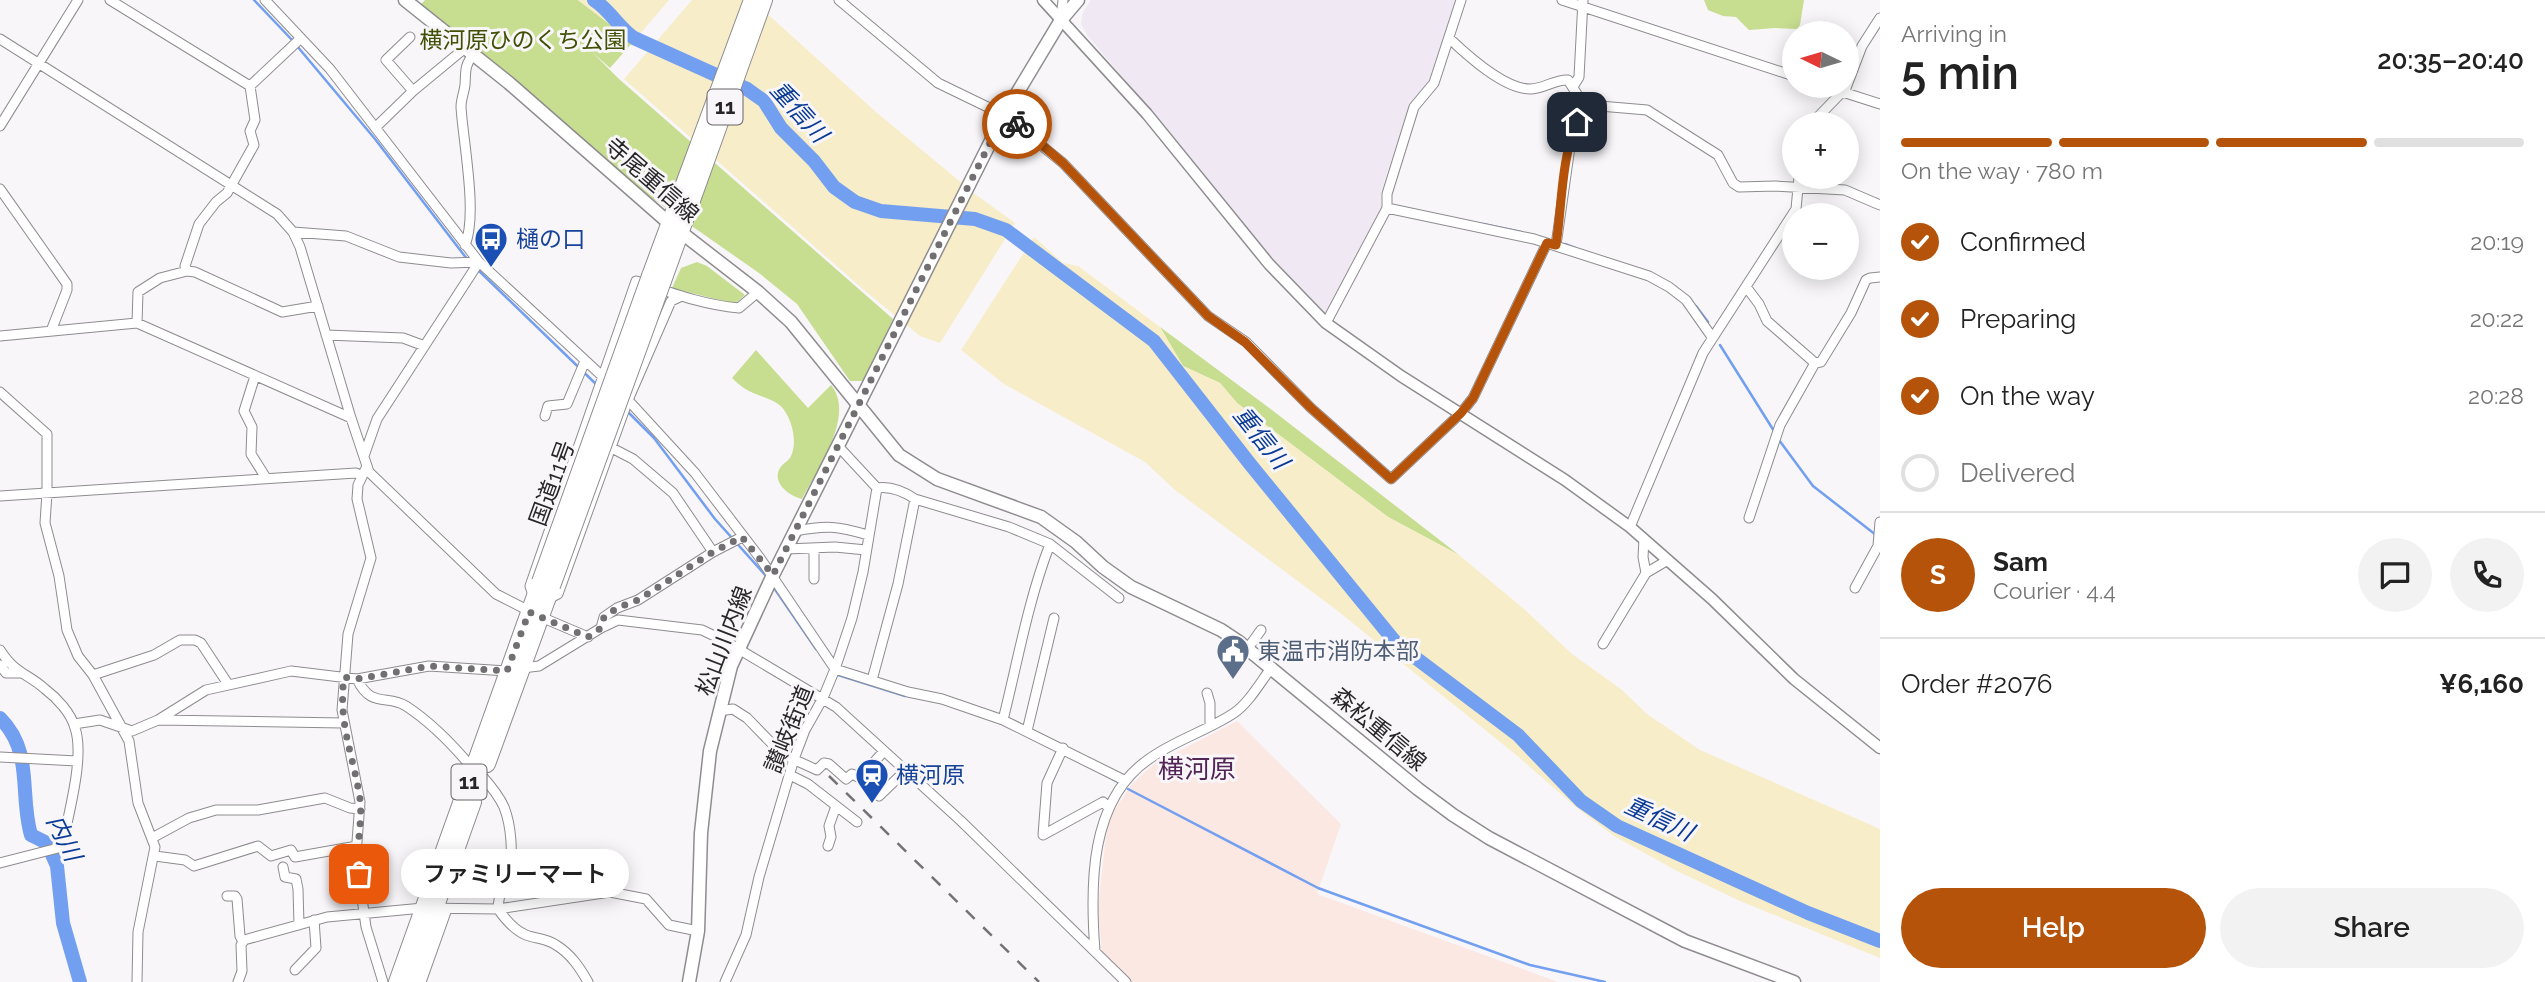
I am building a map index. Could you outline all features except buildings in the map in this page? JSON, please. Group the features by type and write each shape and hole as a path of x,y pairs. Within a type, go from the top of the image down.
{"highway":[{"name":"国道11号","path":"681,210 752,0"},
{"name":"国道11号","path":"410,982 478,773 674,227 764,0"},
{"name":"国道11号","path":"397,982 435,908"}],"main road":[{"name":"寺尾重信線","path":"405,0 509,83 674,227 758,292 791,322 859,405"},
{"path":"1004,115 1061,20 1078,0"},
{"name":"松山川内線","path":"688,982 698,931 704,808 710,751 731,666 773,575 1004,115"},
{"name":"森松重信線","path":"859,405 899,454 923,471 937,479 1041,517 1131,587 1221,630 1248,648 1418,789 1489,838 1685,941 1794,982"}],"street":[{"path":"0,126 78,0"},
{"path":"110,0 250,86"},
{"path":"265,0 330,69 479,262 628,400 695,473 773,575 834,671 943,699 1003,720 1124,780"},
{"path":"839,0 938,83 1004,115 1063,163 1208,316 1245,342 1311,408 1391,479 1461,413 1473,398 1551,244 1573,133 1582,102 1574,85 1564,79 1534,89 1524,88 1485,70 1450,39"},
{"path":"1044,0 1147,114 1269,264 1326,323 1401,376 1565,480 1630,527 1712,599 1802,686 1880,748"},
{"path":"1061,20 1063,0"},
{"path":"1326,323 1387,208 1387,194 1415,107 1434,83 1461,0"},
{"path":"1562,0 1583,4 1782,72"},
{"path":"1574,85 1579,76 1583,4"},
{"path":"1859,53 1880,18"},
{"path":"410,37 386,60 413,91"},
{"path":"250,86 301,38"},
{"path":"0,39 277,214 293,232 351,418 373,477 496,594 541,599 558,594 628,400 671,300 682,296"},
{"path":"376,127 413,91 469,51"},
{"path":"465,244 468,239 470,200 461,103 465,85 464,68 469,51"},
{"path":"187,271 185,266 199,224 232,185 254,145 250,131 255,120 250,86"},
{"path":"1859,97 1880,104"},
{"path":"1823,112 1837,98"},
{"path":"1582,102 1592,106 1647,110 1718,155 1733,183 1739,187 1782,187"},
{"path":"0,189 67,284 51,331"},
{"path":"1630,527 1712,337 1747,288 1796,209 1799,189"},
{"path":"1822,189 1845,190 1880,205"},
{"path":"1387,208 1551,244 1649,276 1670,287 1686,300 1712,337"},
{"path":"293,232 346,236 399,257 451,263 479,262"},
{"path":"364,456 377,419 422,345 479,262"},
{"path":"136,323 138,292 159,278 187,271 282,312 318,306"},
{"path":"1815,363 1821,362 1851,313 1866,280 1880,277"},
{"path":"588,637 541,599 530,586 636,281 682,296 738,308 758,292"},
{"path":"1747,288 1767,321 1815,363"},
{"path":"0,336 136,323 351,418"},
{"path":"326,335 403,338 422,345"},
{"path":"545,416 548,406 567,404 585,362"},
{"path":"1749,518 1776,434 1815,363"},
{"path":"255,376 244,411 252,427 251,454 266,478"},
{"path":"0,392 47,434 45,523 59,576 67,630 78,656 93,675 124,729 134,758 138,803 155,847 138,932 137,982"},
{"path":"583,433 633,458 673,493 713,552"},
{"path":"838,446 877,488 888,487 915,499 1009,527 1050,544 1119,598"},
{"path":"367,466 358,485 357,499 371,558 348,634 343,723 360,808 357,846 366,927 383,982"},
{"path":"0,496 356,473 362,476"},
{"name":"讃岐街道","path":"725,982 746,935 759,877 794,759 805,730 823,698 852,618 877,488"},
{"path":"872,680 898,584 915,499"},
{"path":"1855,588 1878,546 1880,522"},
{"path":"795,531 838,526 868,535"},
{"path":"601,628 604,617 617,608 638,600 713,552 742,537"},
{"path":"1644,539 1646,573"},
{"path":"1003,720 1024,623 1050,544"},
{"path":"786,549 835,547 866,551"},
{"path":"814,549 814,579"},
{"path":"1603,645 1646,573 1668,560"},
{"path":"1027,731 1055,618"},
{"path":"74,724 100,720 132,731 158,720 206,690 291,670 357,679 429,666 515,670 540,666 618,620 702,630 836,707 961,821 1126,982"},
{"path":"1248,648 1261,630"},
{"path":"93,675 154,655 180,640 195,640 201,643 228,684"},
{"path":"0,650 19,673 45,688 62,706 74,724 78,740 78,761 62,847 0,863"},
{"path":"0,665 6,673 19,673"},
{"path":"1095,951 1093,901 1101,827 1108,807 1124,780 1148,759 1239,708 1272,667"},
{"path":"357,679 362,689 381,701 403,704 456,747 504,807 511,854 509,871 498,895 498,909 509,923 526,934 542,937 558,946 578,964 588,982"},
{"path":"1207,693 1211,713 1210,725"},
{"path":"719,711 733,709 747,718 782,754 817,770"},
{"path":"158,720 343,723"},
{"path":"1061,750 1047,783 1043,835 1103,802 1108,807"},
{"path":"860,778 884,751"},
{"path":"0,757 78,761"},
{"path":"808,784 817,770 824,764 829,764 846,779 852,774 860,778 879,796 905,771"},
{"path":"789,775 808,784 856,822"},
{"path":"152,838 189,818 216,810 258,810 325,798 350,808 360,808"},
{"path":"828,846 831,837 829,826 836,806"},
{"path":"155,856 185,860 194,866 258,846 271,856 291,850 295,857 357,846"},
{"path":"283,867 285,877 296,879 299,925"},
{"path":"243,942 314,920 365,912 435,908 498,909 610,892 646,899 669,925 698,931"},
{"path":"228,896 235,896 237,900 240,936 243,942 240,958 242,971 238,982"},
{"path":"421,982 435,908"},
{"path":"295,970 316,948 314,920"}],"shaded area":[{"path":"1091,0 1457,0 1447,40 1430,80 1410,107 1404,122 1381,192 1381,207 1360,255 1329,311 1326,313 1321,310 1266,251 1087,35 1081,24 1083,12"},
{"path":"1237,721 1341,824 1317,894 1558,982 1130,982 1102,954 1098,907 1107,827 1113,812 1132,784 1154,764"}],"green space":[{"name":"横河原ひのくち公園","path":"425,0 578,0 633,42 610,68 592,52 619,79 893,319 865,381 850,381 797,304 759,273 633,185 420,5"},
{"path":"1704,0 1804,0 1801,21 1782,21 1782,28 1749,30 1736,17 1723,16 1708,10"},
{"path":"697,262 707,266 745,295 737,302 731,303 672,288 681,268"},
{"path":"1160,327 1459,555 1388,517 1237,403 1220,383 1183,366"},
{"path":"756,350 808,408 831,385 838,397 837,427 832,442 802,499 787,492 778,479 780,468 790,458 794,445 792,428 786,413 775,402 747,390 732,378"}],"sand":[{"path":"578,0 669,0 633,42"},
{"path":"692,0 752,0 876,112 975,194 1015,223 940,343 920,336 864,290 624,79"},
{"path":"1034,237 1063,263 1078,266 1160,327 1183,366 1220,383 1237,403 1388,517 1459,555 1524,609 1572,654 1622,690 1647,714 1700,750 1880,829 1880,958 1740,901 1677,871 1614,836 1334,608 1175,490 1145,462 1004,384 961,350"}],"waterway":[{"path":"254,0 293,41"},
{"name":"重信川","path":"594,0 634,38 747,89 764,101 781,128 814,161 834,187 855,202 881,211 975,219 1006,230 1154,341 1396,643 1518,735 1581,801 1617,826 1808,913 1880,941"},
{"path":"297,46 375,139 467,259"},
{"path":"1483,224 1521,232"},
{"path":"1565,244 1575,248"},
{"path":"477,269 598,386"},
{"path":"1696,306 1708,322"},
{"path":"1720,345 1774,431"},
{"path":"627,411 654,438 715,519 767,577"},
{"path":"1779,440 1813,486 1876,535"},
{"path":"772,585 816,649"},
{"path":"835,674 905,696"},
{"name":"内川","path":"0,718 11,731 22,759 31,835 47,843 57,866 63,923 80,982"},
{"path":"1112,779 1118,782"},
{"path":"1128,789 1318,888 1530,965 1605,982"}],"railway":[{"path":"829,776 1039,982"}],"way so far":[{"path":"359,874 356,855 360,802 343,723 344,677 357,679 429,666 507,671 529,612 588,637 601,628 604,617 617,608 638,600 713,552 742,537 773,575 1004,115 1017,124"}],"place":[{"name":"樋の口","path":"491,269"},
{"name":"東温市消防本部","path":"1233,681"},
{"name":"横河原","path":"872,805"},
{"name":"ファミリーマート","path":"359,874"}],"district":[{"name":"横河原","path":"1197,769"}],"route":[{"path":"1017,124 1063,163 1208,316 1245,342 1299,393 1311,408 1391,479 1461,413 1473,398 1547,243 1556,245 1566,169 1577,122"}]}
